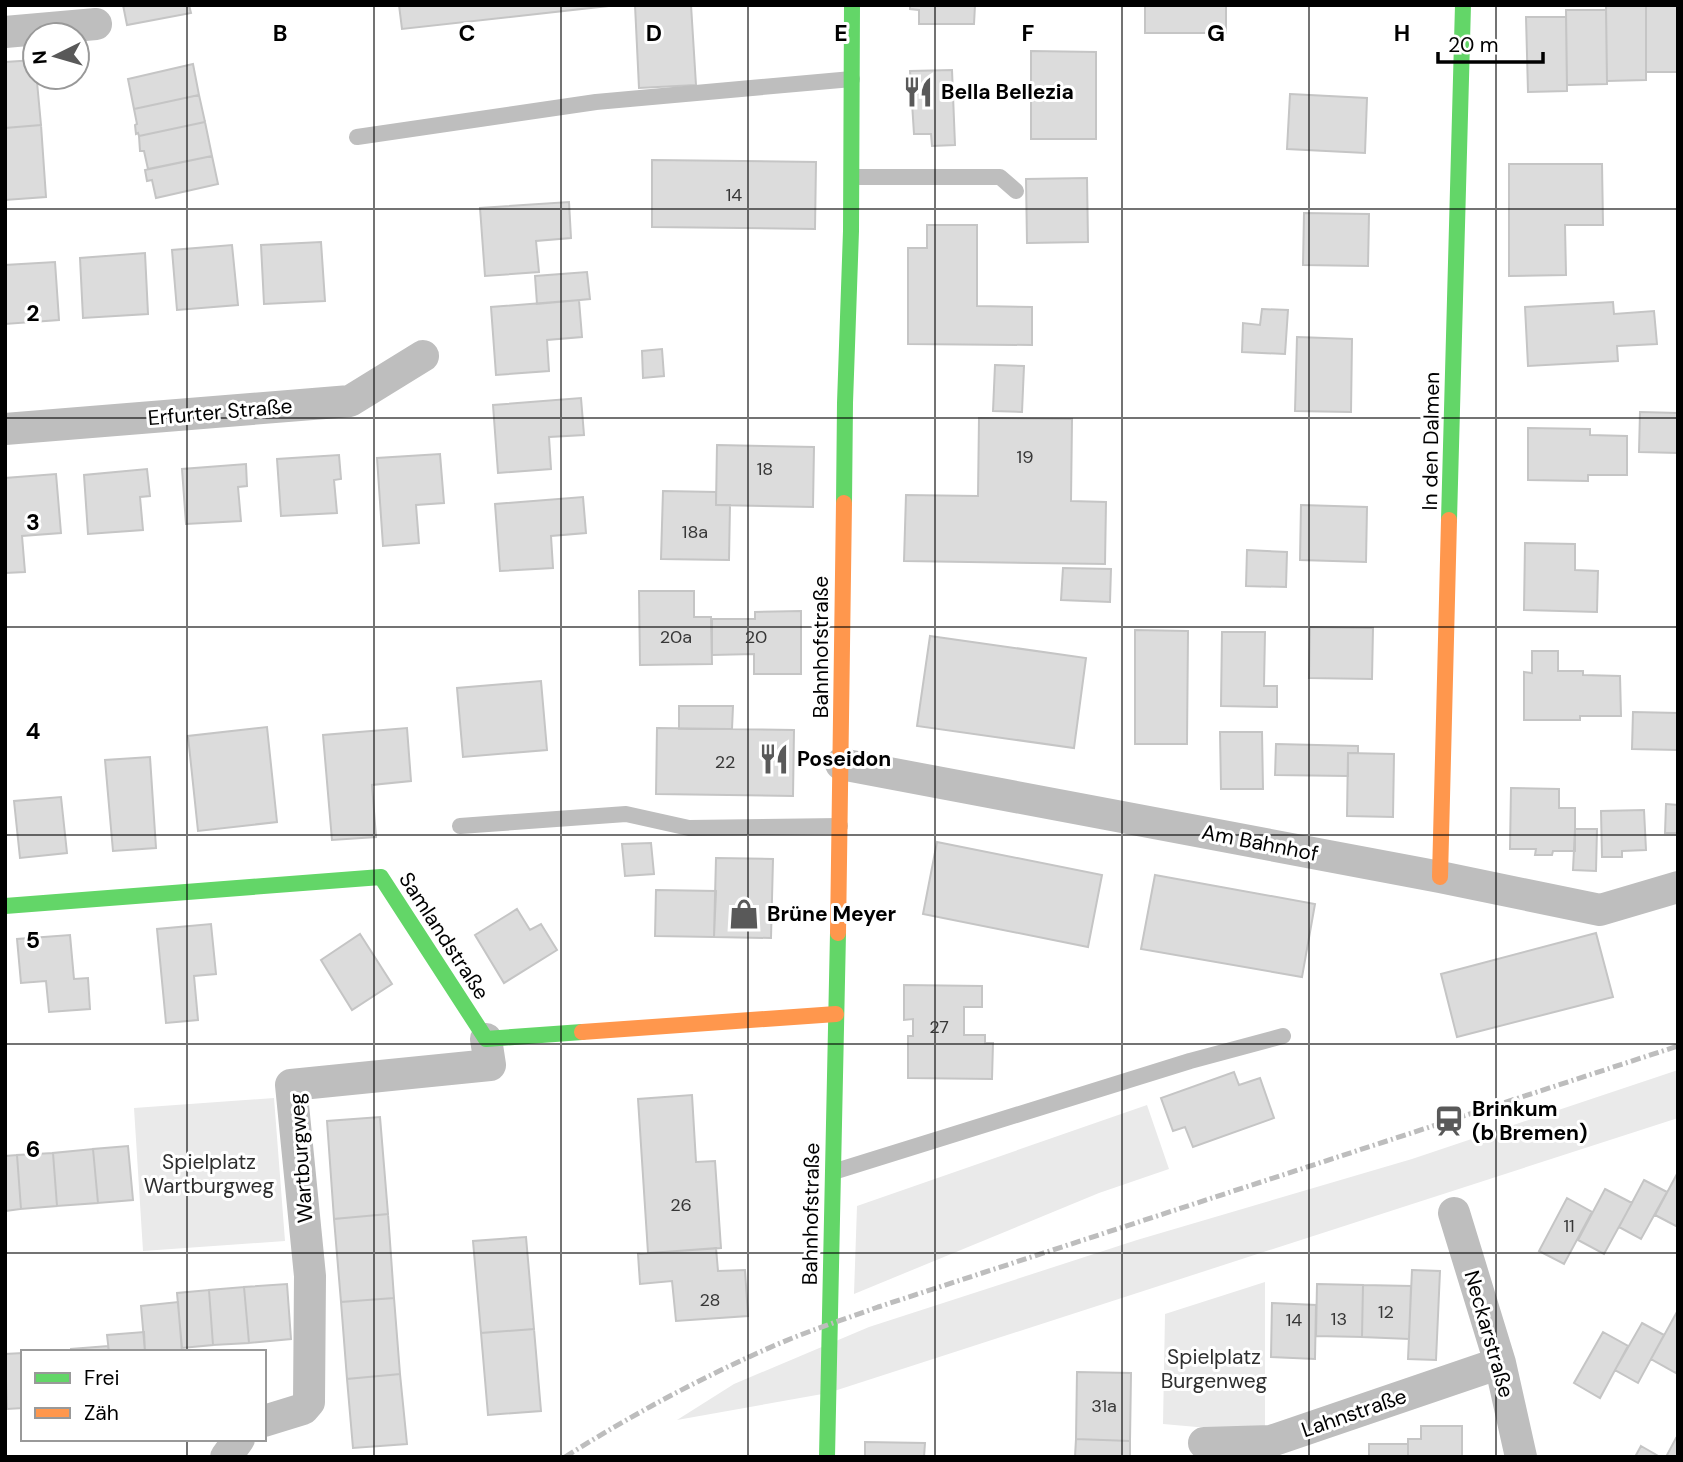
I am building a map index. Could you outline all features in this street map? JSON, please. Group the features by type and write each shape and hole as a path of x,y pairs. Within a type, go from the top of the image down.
{"street":[{"name":"Bahnhofstraße","path":"827,1457 840,827 845,416 852,177 852,5"},
{"name":"In den Dalmen","path":"1440,877 1463,5"},
{"path":"5,32 96,24"},
{"name":"Erfurter Straße","path":"5,429 350,401 423,356"},
{"name":"Am Bahnhof","path":"841,764 1600,909 1678,887"},
{"name":"Samlandstraße","path":"5,906 382,877 486,1039"},
{"path":"486,1039 836,1014"},
{"name":"Wartburgweg","path":"266,1420 303,1409 309,1402 310,1276 291,1085 490,1065 486,1039"},
{"name":"Neckarstraße","path":"1454,1213 1500,1363 1521,1457"},
{"name":"Lahnstraße","path":"1204,1443 1271,1441 1500,1363"},
{"path":"226,1457 238,1441"}],"lane":[{"path":"357,138 597,102 852,79"},
{"path":"852,177 1000,177 1016,191"},
{"path":"460,826 626,814 689,828 840,827"},
{"path":"833,1172 1177,1065 1283,1036"}],"green space":[{"path":"1678,1070 1678,1118 828,1393 677,1420 734,1384 869,1327 1137,1240 1412,1159"},
{"name":"Spielplatz Wartburgweg","path":"274,1098 285,1241 143,1251 134,1108"},
{"path":"1147,1105 1169,1169 1099,1193 854,1294 857,1206"},
{"name":"Spielplatz Burgenweg","path":"1265,1282 1265,1433 1163,1424 1165,1314"}],"building":[{"path":"123,5 189,5 191,13 127,25"},
{"path":"399,5 608,5 608,6 402,29"},
{"path":"635,5 691,5 696,85 639,88"},
{"path":"910,5 975,5 974,24 919,24 919,10 910,9"},
{"path":"1145,5 1226,5 1226,33 1145,33"},
{"path":"1606,5 1646,5 1646,80 1607,81"},
{"path":"1646,5 1678,5 1678,72 1646,72"},
{"path":"1566,10 1606,10 1607,84 1567,85"},
{"path":"1526,17 1566,17 1567,91 1528,92"},
{"path":"1031,51 1096,52 1096,139 1031,139"},
{"path":"21,61 21,91 38,91 41,125 5,128 5,62"},
{"path":"193,64 199,95 134,109 128,79"},
{"path":"952,70 955,145 932,146 931,134 914,134 910,71"},
{"path":"1290,94 1367,98 1365,153 1287,149"},
{"path":"199,95 205,122 139,136 136,134 134,109"},
{"path":"205,122 212,156 148,169 144,151 140,151 139,136"},
{"path":"41,125 46,197 5,200 5,128"},
{"path":"212,156 218,184 156,198 152,180 147,181 145,170"},
{"path":"652,160 816,162 815,229 652,227"},
{"path":"1509,164 1602,164 1603,225 1565,225 1566,275 1509,276"},
{"path":"1087,178 1088,242 1027,243 1026,179"},
{"path":"569,202 571,238 536,241 539,272 485,276 480,208"},
{"path":"1304,213 1369,214 1368,266 1303,265"},
{"path":"927,225 977,225 977,306 1032,307 1032,345 908,344 908,248 927,248"},
{"path":"321,242 325,301 264,304 261,245"},
{"path":"232,245 238,305 177,310 172,250"},
{"path":"145,253 148,314 83,318 80,258"},
{"path":"55,262 59,320 5,324 5,265"},
{"path":"587,272 590,299 537,304 535,276"},
{"path":"579,300 582,337 547,340 549,371 496,375 491,307"},
{"path":"1613,302 1614,314 1654,311 1657,344 1617,346 1618,361 1528,366 1525,307"},
{"path":"1262,309 1288,310 1285,354 1242,352 1243,323 1260,325"},
{"path":"1297,337 1352,339 1351,412 1295,411"},
{"path":"662,349 664,376 643,378 642,351"},
{"path":"995,365 1024,366 1022,412 993,411"},
{"path":"581,398 584,435 549,437 551,469 498,473 493,405"},
{"path":"1640,412 1678,413 1678,453 1639,452"},
{"path":"979,418 1072,419 1071,501 1106,502 1105,564 904,561 906,495 978,496"},
{"path":"1528,428 1590,429 1590,435 1627,436 1627,475 1588,475 1588,481 1528,480"},
{"path":"717,445 814,447 813,507 716,505"},
{"path":"440,454 444,503 416,505 419,543 383,546 377,458"},
{"path":"339,455 341,479 334,480 337,513 281,516 277,459"},
{"path":"246,464 247,486 238,487 241,521 186,524 182,469"},
{"path":"147,469 150,496 140,497 143,530 88,534 84,475"},
{"path":"56,474 61,533 22,536 25,572 5,573 5,478"},
{"path":"663,491 716,492 716,505 730,505 729,560 661,559"},
{"path":"583,497 586,533 551,536 553,568 500,571 495,504"},
{"path":"1301,505 1367,507 1366,562 1300,560"},
{"path":"1525,543 1575,544 1575,570 1598,571 1597,612 1524,610"},
{"path":"1247,550 1287,552 1286,587 1246,586"},
{"path":"1063,568 1111,569 1110,602 1061,600"},
{"path":"639,591 694,591 694,617 711,617 712,664 640,665"},
{"path":"801,611 801,674 754,674 754,654 712,655 712,619 755,619 755,612"},
{"path":"1310,627 1373,628 1372,679 1309,678"},
{"path":"1135,630 1188,631 1187,744 1135,744"},
{"path":"1222,632 1265,632 1264,686 1277,686 1277,707 1221,706"},
{"path":"930,636 1086,658 1074,748 917,726"},
{"path":"1532,651 1558,651 1558,671 1620,676 1621,716 1580,716 1580,720 1524,720 1524,672 1532,673"},
{"path":"541,681 547,750 463,757 457,688"},
{"path":"679,706 733,706 732,729 679,729"},
{"path":"1633,712 1678,713 1678,750 1632,749"},
{"path":"267,727 277,822 198,831 188,736"},
{"path":"407,728 411,781 372,785 376,837 332,840 323,735"},
{"path":"657,728 794,730 793,796 656,794"},
{"path":"1220,732 1262,732 1263,789 1221,789"},
{"path":"1276,744 1358,746 1358,753 1348,753 1348,776 1275,775"},
{"path":"1348,753 1394,754 1393,817 1347,816"},
{"path":"150,757 156,848 113,851 105,760"},
{"path":"1511,788 1559,789 1559,808 1575,808 1575,851 1553,851 1552,855 1535,855 1536,849 1510,849"},
{"path":"61,797 67,853 20,858 14,801"},
{"path":"1666,804 1678,805 1678,833 1665,833"},
{"path":"1644,810 1646,850 1622,851 1622,857 1602,857 1601,811"},
{"path":"1575,829 1597,829 1596,871 1573,870"},
{"path":"937,842 1102,875 1088,947 923,914"},
{"path":"651,843 654,874 625,876 622,844"},
{"name":"Brüne Meyer","path":"716,858 773,859 771,938 714,937"},
{"path":"1155,875 1315,904 1302,977 1141,949"},
{"path":"656,890 716,891 714,937 655,936"},
{"path":"517,909 530,930 541,924 557,950 504,983 475,935"},
{"path":"211,924 216,974 194,976 198,1020 166,1023 157,929"},
{"path":"1596,933 1613,997 1457,1037 1441,974"},
{"path":"360,934 392,984 352,1010 321,960"},
{"path":"70,935 74,979 88,978 90,1009 49,1012 46,981 21,983 17,939"},
{"path":"904,985 982,986 982,1007 964,1007 964,1035 985,1035 985,1043 993,1043 992,1079 908,1078 908,1036 913,1036 913,1019 904,1020"},
{"path":"1234,1072 1239,1085 1260,1078 1274,1118 1193,1147 1185,1127 1173,1131 1161,1098"},
{"path":"692,1095 696,1162 715,1161 721,1248 648,1253 638,1099"},
{"path":"380,1117 388,1214 334,1219 327,1121"},
{"path":"128,1146 133,1200 98,1203 93,1149"},
{"path":"93,1149 98,1203 57,1206 53,1153"},
{"path":"53,1153 57,1206 21,1209 17,1155"},
{"path":"17,1155 21,1209 5,1211 5,1156"},
{"path":"1678,1172 1678,1227 1655,1215"},
{"path":"1644,1180 1667,1192 1641,1239 1619,1227"},
{"path":"1605,1189 1632,1203 1604,1254 1578,1240"},
{"path":"1567,1198 1592,1212 1564,1264 1539,1251"},
{"path":"388,1214 394,1298 341,1302 334,1219"},
{"path":"526,1237 534,1329 481,1333 473,1241"},
{"path":"716,1248 718,1271 745,1270 748,1316 676,1321 672,1281 640,1284 638,1254"},
{"path":"1412,1270 1440,1271 1436,1360 1408,1359"},
{"path":"287,1284 291,1339 249,1343 244,1287"},
{"path":"1317,1284 1363,1285 1362,1337 1316,1336"},
{"path":"1363,1285 1411,1286 1409,1339 1362,1337"},
{"path":"244,1287 249,1343 213,1345 209,1290"},
{"path":"209,1290 213,1345 182,1348 177,1293"},
{"path":"394,1298 400,1374 347,1379 341,1302"},
{"path":"178,1302 182,1350 145,1350 141,1306"},
{"path":"1272,1303 1316,1305 1315,1359 1271,1357"},
{"path":"1678,1310 1678,1369 1676,1373 1651,1359"},
{"path":"1642,1323 1664,1335 1638,1383 1615,1370"},
{"path":"534,1329 541,1411 488,1415 481,1333"},
{"path":"144,1332 145,1350 109,1350 107,1335"},
{"path":"1603,1332 1628,1346 1600,1398 1574,1383"},
{"path":"108,1346 109,1350 71,1350"},
{"path":"21,1353 21,1408 7,1409 5,1354"},
{"path":"1077,1372 1131,1373 1130,1441 1076,1439"},
{"path":"400,1374 407,1444 353,1448 347,1379"},
{"path":"1421,1426 1462,1426 1462,1457 1408,1457 1408,1439 1421,1439"},
{"path":"1676,1438 1678,1457 1666,1457"},
{"path":"1076,1439 1130,1441 1130,1457 1075,1457"},
{"path":"865,1442 925,1443 924,1457 865,1457"},
{"path":"1369,1444 1408,1444 1408,1457 1360,1457 1369,1456"},
{"path":"1641,1446 1660,1457 1635,1457"}],"railway":[{"path":"565,1457 696,1382 815,1329 1678,1046"}],"traffic: fast":[{"path":"844,503 851,231 852,5"},
{"path":"1449,520 1463,5"},
{"path":"5,906 381,877 486,1039 582,1032"},
{"path":"827,1457 838,933"}],"traffic: slow":[{"path":"838,933 844,503"},
{"path":"1440,877 1449,520"},
{"path":"582,1032 836,1014"}],"place":[{"name":"Bella Bellezia","path":"918,92"},
{"name":"Poseidon","path":"774,759"},
{"name":"Brüne Meyer","path":"744,914"},
{"name":"Brinkum (b Bremen)","path":"1449,1121"}]}
